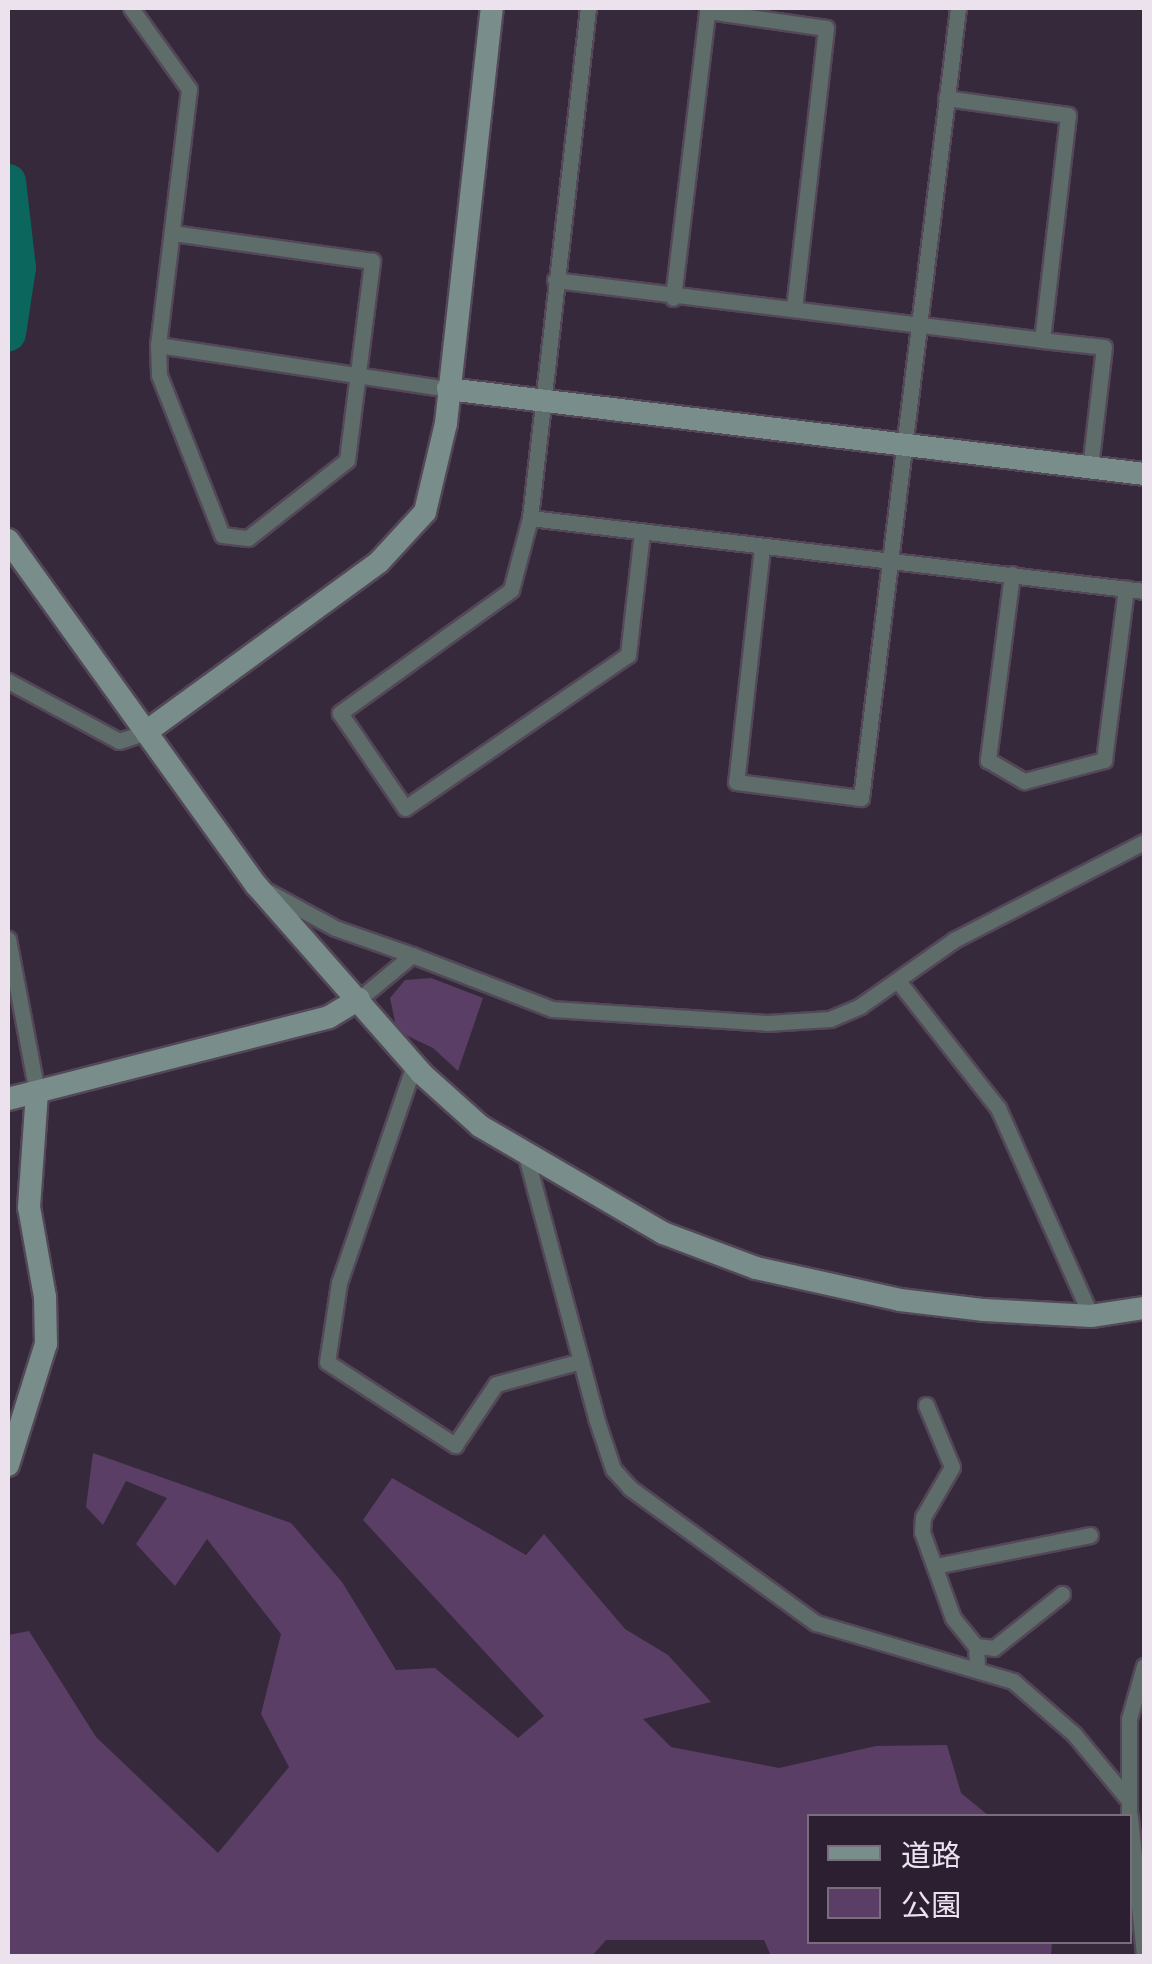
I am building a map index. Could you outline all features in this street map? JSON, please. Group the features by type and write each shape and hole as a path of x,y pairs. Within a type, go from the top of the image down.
{"street":[{"path":"131,8 189,89 158,346 159,375 222,535 248,538 347,460 372,261 172,233"},
{"path":"8,682 119,740 146,732 412,531 432,492 448,388 492,8"},
{"path":"588,8 530,518 510,590 340,713 405,808 628,655 642,533"},
{"path":"762,548 736,782 861,798 958,8"},
{"path":"673,298 707,11 826,28 794,308"},
{"path":"946,98 1068,116 1042,340"},
{"path":"555,280 673,298 794,308 1104,347 1090,468"},
{"path":"158,346 542,401 1144,474"},
{"path":"530,518 1144,590"},
{"path":"8,540 257,886 414,1065 480,1126 663,1233 756,1268 900,1300 1092,1316 1144,1308"},
{"path":"1012,574 988,760 1024,781 1104,760 1126,588"},
{"path":"257,886 336,928 552,1009 768,1022 830,1018 898,981 954,940 1144,842"},
{"path":"8,939 37,1092 30,1208 45,1296 46,1344 8,1465"},
{"path":"8,1100 330,1017 412,955"},
{"path":"898,981 998,1108 1092,1316"},
{"path":"414,1065 339,1282 326,1362 454,1444 496,1384 581,1361"},
{"path":"526,1156 538,1217 613,1469 630,1488 816,1623 1013,1680 1126,1798"},
{"path":"926,1405 952,1467 923,1518 934,1566 954,1618 976,1646 978,1668"},
{"path":"934,1566 1090,1535"},
{"path":"976,1646 994,1648 1062,1594"},
{"path":"1129,1814 1126,1798 1129,1718 1144,1666"},
{"path":"1132,1837 1144,1956"}],"green space":[{"path":"431,978 483,998 458,1071 433,1048 397,1031 390,998 405,980"},
{"path":"93,1453 291,1523 342,1582 396,1670 435,1668 518,1738 544,1716 363,1520 392,1478 526,1555 544,1534 625,1629 668,1655 711,1702 643,1719 671,1747 779,1768 876,1746 947,1745 961,1793 987,1814 807,1814 807,1944 1052,1944 1051,1956 771,1956 764,1940 606,1940 592,1956 8,1956 8,1635 29,1631 96,1737 218,1853 289,1767 261,1714 281,1634 207,1539 175,1586 136,1544 167,1498 126,1481 103,1525 86,1507"}],"waterway":[{"path":"8,181 18,267 8,333"}]}
